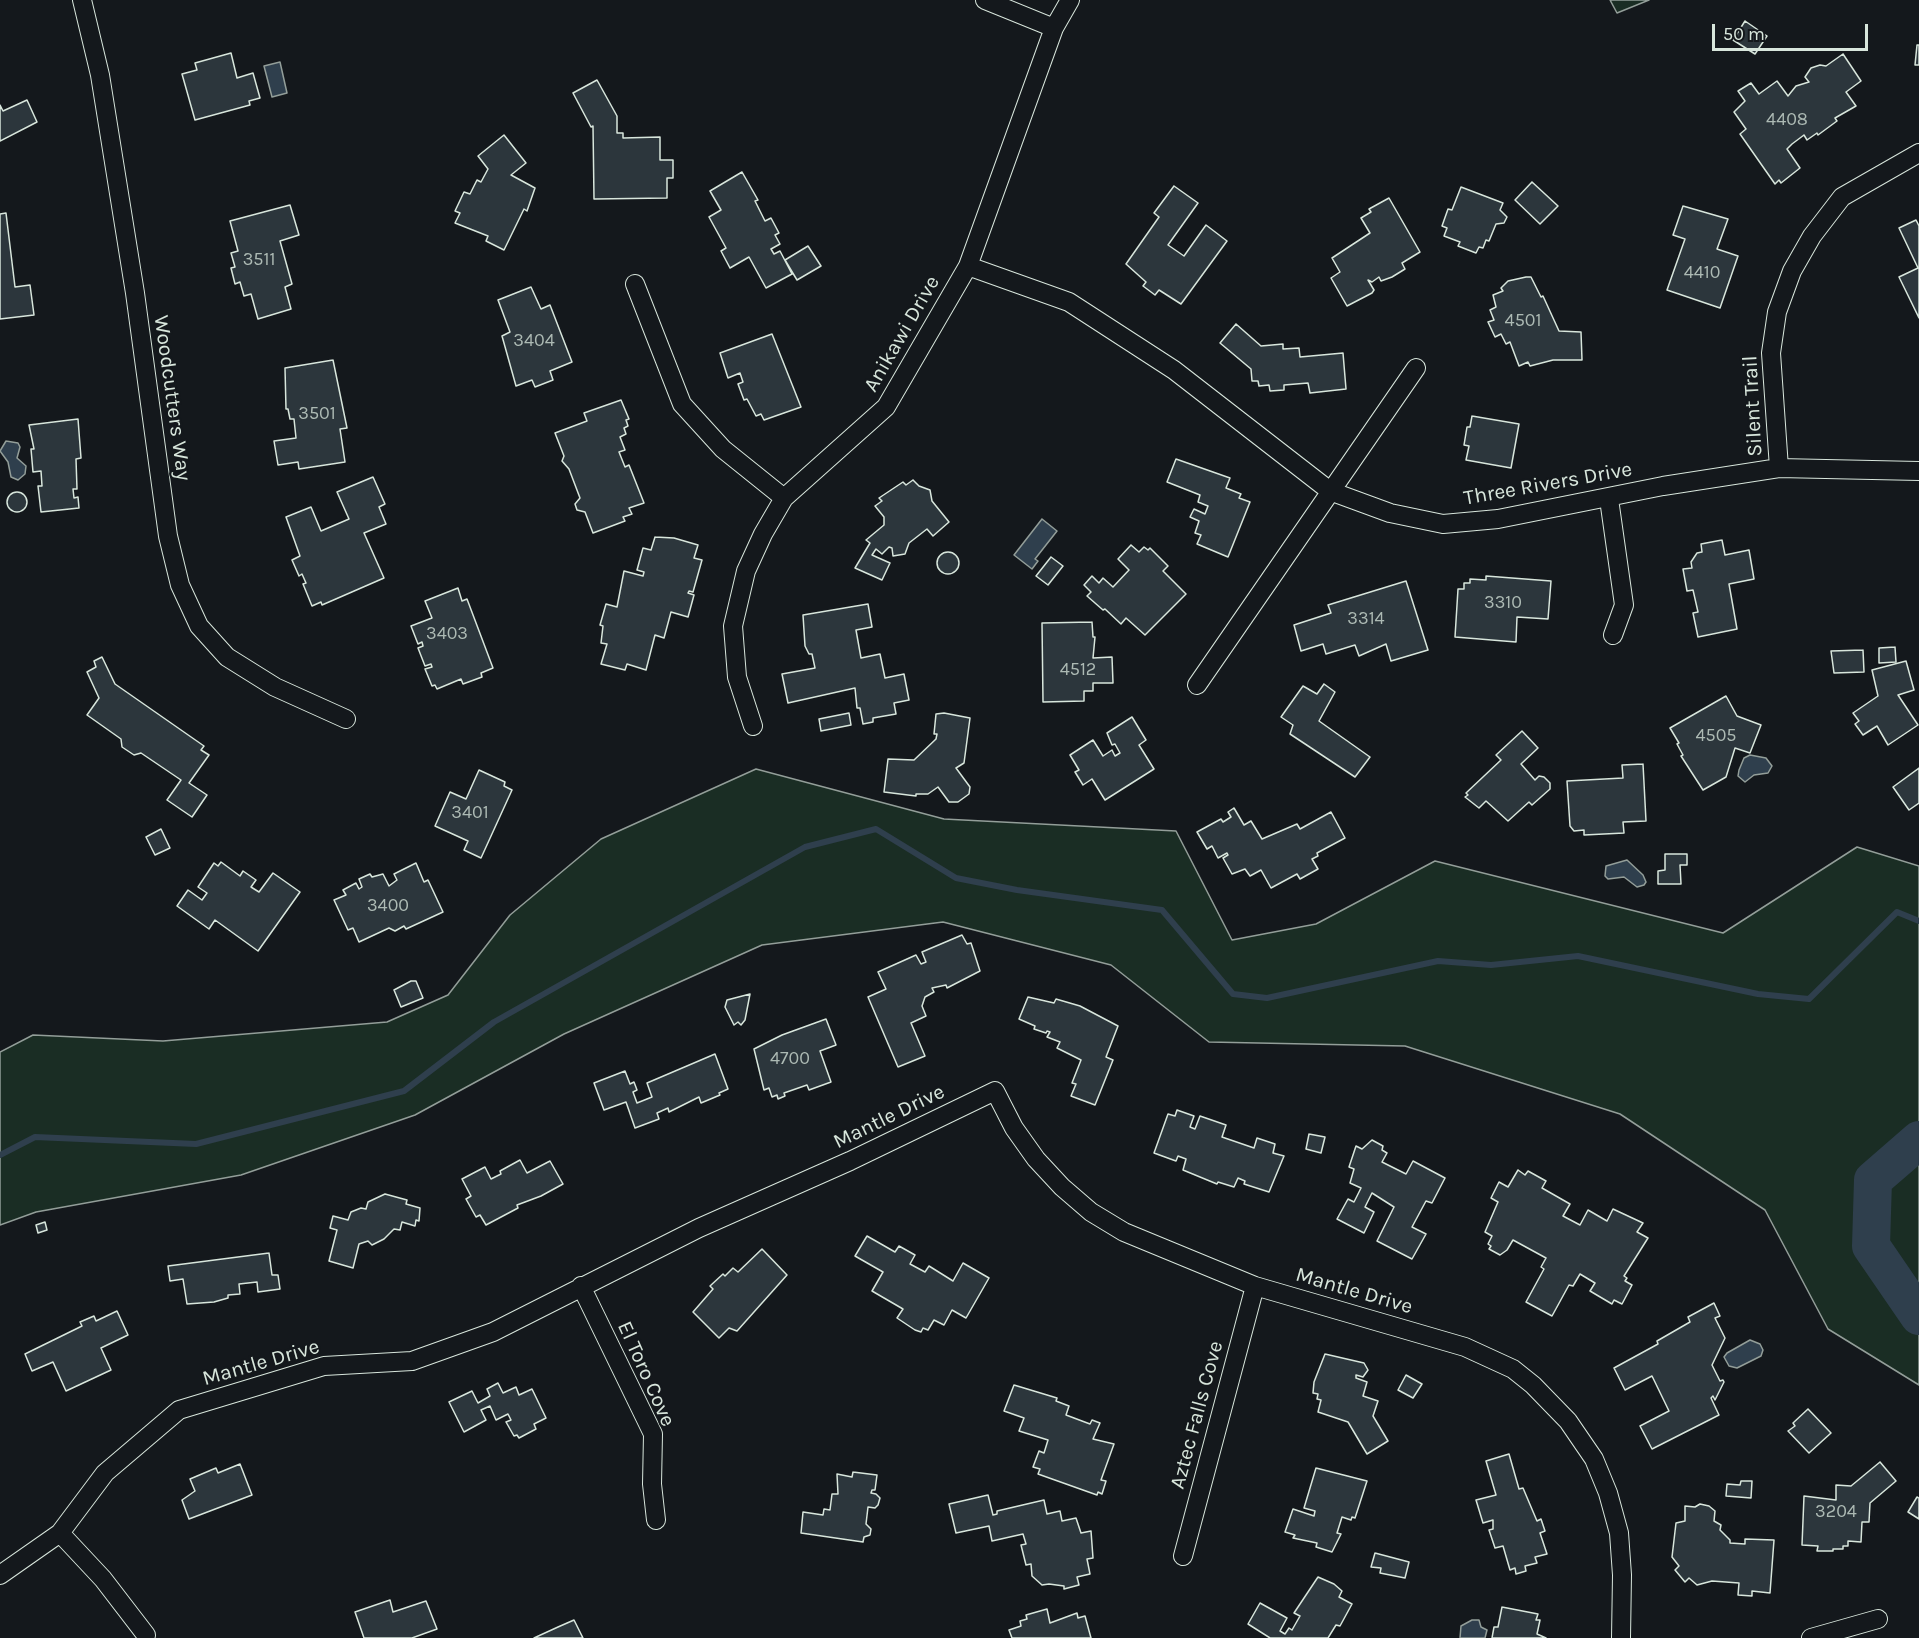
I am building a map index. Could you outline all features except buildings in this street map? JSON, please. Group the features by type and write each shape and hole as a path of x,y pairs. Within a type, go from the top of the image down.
{"street":[{"name":"Woodcutters Way","path":"82,0 102,86 135,293 168,536 180,585 199,626 227,657 275,687 346,719"},
{"path":"985,0 1054,28"},
{"name":"Anikawi Drive","path":"753,726 737,677 733,626 746,571 763,534 784,498 886,407 968,266 1054,28 1070,0"},
{"name":"Silent Trail","path":"1779,468 1771,353 1777,312 1792,271 1812,236 1842,197 1880,173 1919,153"},
{"name":"Three Rivers Drive","path":"968,266 1068,302 1174,370 1330,490 1390,513 1443,524 1498,519 1609,499 1663,486 1779,468 1919,471"},
{"path":"635,284 682,404 723,449 784,498"},
{"path":"1197,685 1416,368"},
{"path":"1609,499 1624,605 1614,635"},
{"name":"Mantle Drive","path":"0,1575 60,1533 105,1473 179,1410 324,1366 412,1361 494,1332 582,1286 995,1091 1014,1128 1036,1159 1062,1187 1091,1212 1124,1232 1255,1286 1465,1347 1513,1370 1533,1385 1568,1421 1594,1458 1608,1493 1619,1533 1622,1638"},
{"name":"El Toro Cove","path":"582,1286 653,1434 652,1484 656,1520"},
{"name":"Aztec Falls Cove","path":"1183,1556 1255,1286"},
{"path":"60,1533 103,1579 146,1635"},
{"path":"1811,1638 1878,1619"}],"green space":[{"path":"1610,0 1649,0 1617,13"},
{"path":"756,769 944,819 1176,831 1232,940 1316,924 1435,861 1723,933 1857,847 1919,866 1919,1385 1828,1329 1765,1210 1620,1114 1405,1046 1209,1042 1111,965 943,922 762,945 564,1034 415,1115 241,1175 36,1212 0,1225 0,1052 33,1035 163,1041 387,1022 448,995 510,915 601,839"}],"water":[{"path":"280,62 287,93 272,97 264,66"},
{"path":"6,441 18,443 20,447 17,458 26,466 25,474 18,480 11,477 8,462 0,451"},
{"path":"1042,519 1057,531 1035,559 1038,561 1032,569 1014,555"},
{"path":"1750,755 1766,758 1772,766 1768,773 1754,775 1745,782 1738,776 1739,770 1744,758"},
{"path":"1627,860 1643,875 1646,882 1644,885 1637,887 1624,877 1608,879 1605,876 1606,866"},
{"path":"1750,1340 1760,1344 1763,1350 1761,1356 1737,1368 1729,1366 1724,1357 1727,1353"},
{"path":"1472,1620 1479,1620 1481,1627 1487,1630 1485,1638 1460,1638 1461,1626"}],"waterway":[{"path":"0,1155 35,1137 196,1144 404,1091 494,1022 805,847 876,829 956,878 1017,890 1162,910 1233,994 1267,998 1438,961 1491,965 1578,956 1758,994 1809,999 1897,912 1919,921"},
{"path":"1919,1140 1873,1180 1871,1246 1919,1316"}]}
